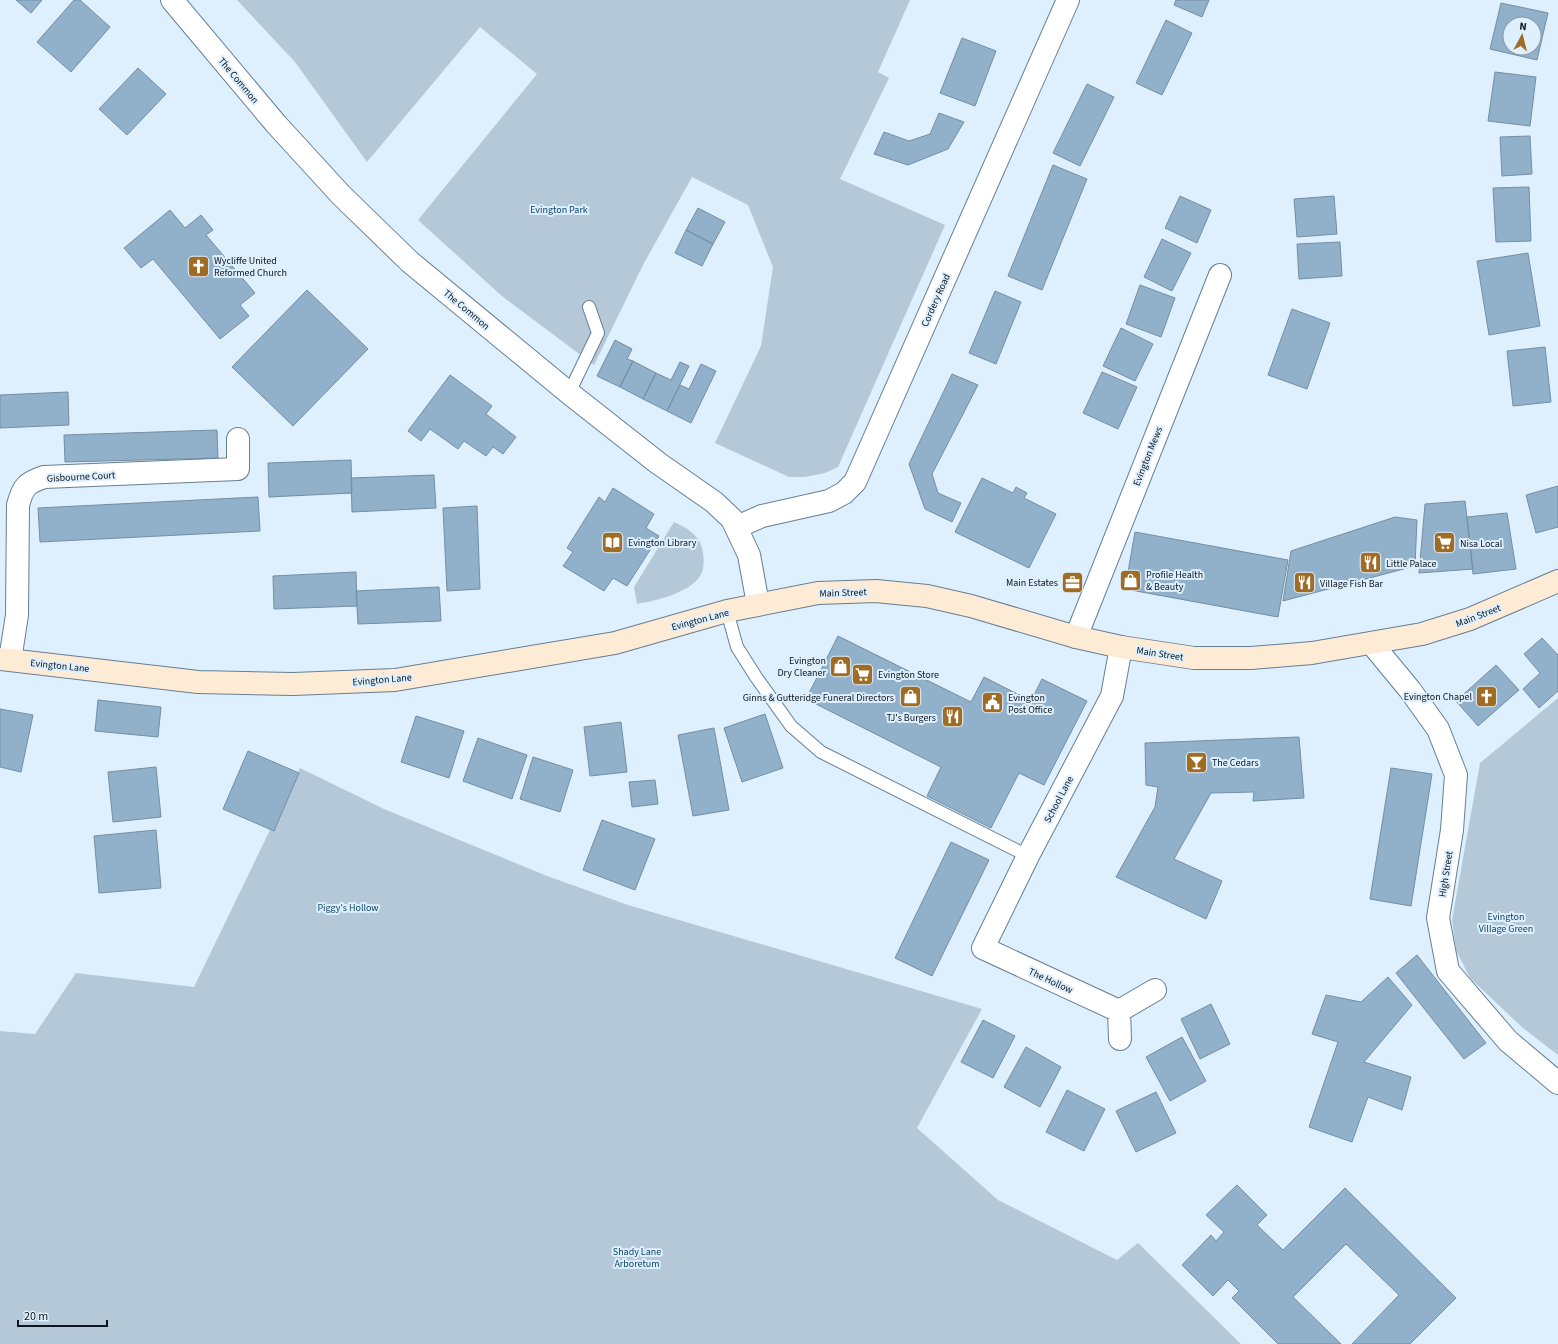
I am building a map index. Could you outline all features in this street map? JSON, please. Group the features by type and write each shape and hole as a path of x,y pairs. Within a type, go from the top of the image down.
{"main road":[{"name":"Main Street","path":"758,604 818,593 876,591 927,596 971,606 1076,637 1121,647 1194,658 1251,658 1312,653 1372,644 1422,634 1470,619 1558,582"},
{"name":"Evington Lane","path":"5,659 198,682 293,684 395,680 615,643 727,611 758,604"}],"street":[{"name":"The Common","path":"172,0 276,124 340,195 410,262 568,393 652,458 714,502 732,519 749,555 758,604"},
{"name":"Cordery Road","path":"737,527 762,516 829,500 844,493 855,482 1068,0"},
{"name":"Evington Mews","path":"1076,637 1220,275"},
{"name":"Gisbourne Court","path":"5,659 17,615 18,505 22,490 30,482 44,477 238,470 238,439"},
{"name":"High Street","path":"1372,644 1410,690 1438,729 1456,775 1452,830 1438,918 1448,971 1508,1041 1558,1083"},
{"name":"School Lane","path":"983,948 1028,856 1112,696 1121,647"},
{"name":"The Hollow","path":"983,948 1119,1011"},
{"path":"1120,1039 1119,1011 1155,990"}],"lane":[{"path":"568,393 598,333 589,307"},
{"path":"727,611 737,647 756,677 791,726 821,752 1028,856"}],"green space":[{"name":"Evington Park","path":"237,0 910,0 878,72 889,78 840,179 945,225 838,467 825,473 805,477 789,477 715,443 761,346 773,267 748,205 692,177 643,265 594,365 503,297 418,220 537,74 480,27 367,162 295,62"},
{"path":"674,522 694,534 700,543 704,558 702,572 698,579 683,590 664,598 637,604 634,587"},
{"name":"Evington Village Green","path":"1558,698 1558,1055 1523,1028 1470,978 1456,950 1452,920 1480,763"},
{"path":"300,768 384,809 547,876 628,905 982,1009 917,1128 998,1200 1117,1260 1138,1243 1241,1344 0,1344 0,1031 35,1034 76,973 194,987"}],"building":[{"path":"16,0 42,0 31,13"},
{"path":"74,0 80,0 110,27 71,72 37,42"},
{"path":"1176,0 1209,0 1202,17 1174,5"},
{"path":"1501,3 1548,13 1542,39 1542,16 1502,16 1502,52 1490,49"},
{"path":"1166,20 1192,33 1162,95 1136,83"},
{"path":"962,38 996,51 975,106 940,93"},
{"path":"1520,56 1538,56 1537,60"},
{"path":"138,68 166,94 127,135 99,109"},
{"path":"1495,72 1536,77 1530,126 1488,121"},
{"path":"1087,84 1114,97 1080,166 1053,153"},
{"path":"939,113 964,122 948,149 908,165 874,154 884,132 909,141 930,134"},
{"path":"1530,136 1532,174 1502,176 1500,137"},
{"path":"1053,165 1087,179 1042,290 1008,276"},
{"path":"1529,187 1531,241 1496,242 1493,188"},
{"path":"1180,196 1211,210 1197,243 1165,228"},
{"path":"1334,196 1337,234 1297,237 1294,199"},
{"path":"698,208 725,222 713,244 686,230"},
{"path":"170,210 185,228 201,215 213,230 206,235 255,293 240,305 249,316 220,339 153,259 141,268 124,248"},
{"path":"686,230 713,244 702,266 675,253"},
{"path":"1162,239 1191,253 1172,291 1144,277"},
{"path":"1340,242 1342,276 1299,279 1297,244"},
{"path":"1528,253 1540,326 1489,335 1477,261"},
{"path":"1140,285 1175,298 1161,337 1126,324"},
{"path":"307,290 368,349 293,426 232,367"},
{"path":"995,291 1021,302 996,364 969,353"},
{"path":"1292,309 1330,323 1307,389 1268,375"},
{"path":"1121,328 1153,344 1135,381 1103,366"},
{"path":"615,340 632,349 627,359 633,361 620,387 597,376"},
{"path":"1545,347 1551,402 1513,406 1507,351"},
{"path":"633,361 656,373 643,399 620,387"},
{"path":"680,362 689,366 667,411 643,399 656,373 671,380"},
{"path":"701,364 716,371 691,423 667,411 680,385 689,389"},
{"path":"1102,372 1137,387 1118,429 1083,413"},
{"path":"952,374 978,385 932,474 938,493 961,503 952,522 925,509 909,464"},
{"path":"450,375 492,406 486,414 516,437 503,454 493,447 486,456 464,441 458,449 430,429 421,441 408,431"},
{"path":"68,392 69,425 0,428 0,395"},
{"path":"217,430 218,458 65,462 64,435"},
{"path":"351,460 352,493 269,497 268,463"},
{"path":"434,475 436,508 352,512 351,478"},
{"path":"982,478 1013,493 1016,487 1027,493 1024,498 1056,514 1029,568 955,532"},
{"path":"1558,486 1558,527 1536,533 1526,495"},
{"name":"Evington Library","path":"613,488 654,514 646,528 659,536 627,586 613,578 604,591 563,566 573,552 567,548 599,497 605,502"},
{"path":"258,497 260,531 40,542 38,508"},
{"name":"Nisa Local","path":"1465,501 1473,569 1419,573 1425,504"},
{"path":"477,506 480,589 447,591 443,508"},
{"path":"1507,513 1516,569 1473,574 1467,517"},
{"path":"1395,517 1417,520 1415,566 1283,601 1291,551"},
{"path":"1135,532 1288,560 1278,617 1125,589"},
{"path":"356,572 357,606 274,609 273,576"},
{"path":"439,587 441,621 358,624 356,591"},
{"path":"838,636 971,702 984,677 1031,701 1042,679 1087,701 1044,785 1019,773 991,828 927,796 941,767 806,699"},
{"path":"1542,638 1558,655 1558,691 1539,708 1523,689 1540,673 1524,654"},
{"name":"Evington Chapel","path":"1496,665 1519,690 1478,726 1456,701"},
{"path":"98,700 161,707 158,737 95,731"},
{"path":"0,709 33,715 21,772 0,767"},
{"path":"765,714 783,768 742,782 724,728"},
{"path":"416,716 464,731 449,778 401,762"},
{"path":"621,722 627,772 590,776 584,727"},
{"path":"714,728 729,810 693,816 678,735"},
{"path":"1299,737 1304,798 1253,801 1254,792 1211,793 1174,859 1222,881 1206,919 1116,877 1155,807 1158,787 1146,785 1145,743"},
{"path":"478,738 527,755 512,799 463,781"},
{"path":"248,751 299,773 274,831 223,809"},
{"path":"533,757 573,770 560,812 520,799"},
{"path":"156,767 161,817 113,822 108,772"},
{"path":"1391,768 1432,774 1411,906 1370,899"},
{"path":"655,780 658,804 632,807 629,782"},
{"path":"602,820 655,839 635,890 583,870"},
{"path":"156,830 161,888 99,893 94,836"},
{"path":"951,842 989,860 932,976 895,958"},
{"path":"1417,955 1486,1043 1464,1059 1396,973"},
{"path":"1388,977 1412,1005 1364,1062 1411,1077 1402,1110 1368,1097 1352,1142 1309,1127 1338,1042 1312,1034 1326,995 1361,1002"},
{"path":"1211,1004 1230,1044 1200,1059 1181,1019"},
{"path":"983,1020 1015,1036 993,1078 961,1062"},
{"path":"1182,1037 1206,1081 1170,1101 1146,1057"},
{"path":"1026,1047 1061,1067 1040,1107 1004,1087"},
{"path":"1067,1090 1105,1109 1084,1151 1046,1132"},
{"path":"1156,1092 1176,1133 1136,1152 1116,1111"},
{"path":"1237,1185 1267,1215 1257,1225 1283,1250 1345,1188 1456,1298 1410,1344 1352,1344 1399,1295 1346,1244 1293,1297 1341,1344 1278,1344 1232,1298 1239,1291 1228,1280 1213,1296 1182,1265 1211,1235 1216,1241 1224,1232 1206,1215"}],"place":[{"name":"Wycliffe United Reformed Church","path":"199,266"},
{"name":"Evington Library","path":"613,542"},
{"name":"Nisa Local","path":"1445,543"},
{"name":"Little Palace","path":"1371,563"},
{"name":"Profile Health & Beauty","path":"1131,580"},
{"name":"Main Estates","path":"1073,582"},
{"name":"Village Fish Bar","path":"1304,583"},
{"name":"Evington Dry Cleaner","path":"841,666"},
{"name":"Evington Store","path":"863,674"},
{"name":"Evington Chapel","path":"1487,696"},
{"name":"Ginns & Gutteridge Funeral Directors","path":"910,697"},
{"name":"Evington Post Office","path":"992,703"},
{"name":"TJ's Burgers","path":"952,717"},
{"name":"The Cedars","path":"1197,762"}],"park label":[{"name":"Piggy's Hollow","path":"348,907"},
{"name":"Shady Lane Arboretum","path":"637,1256"}]}
